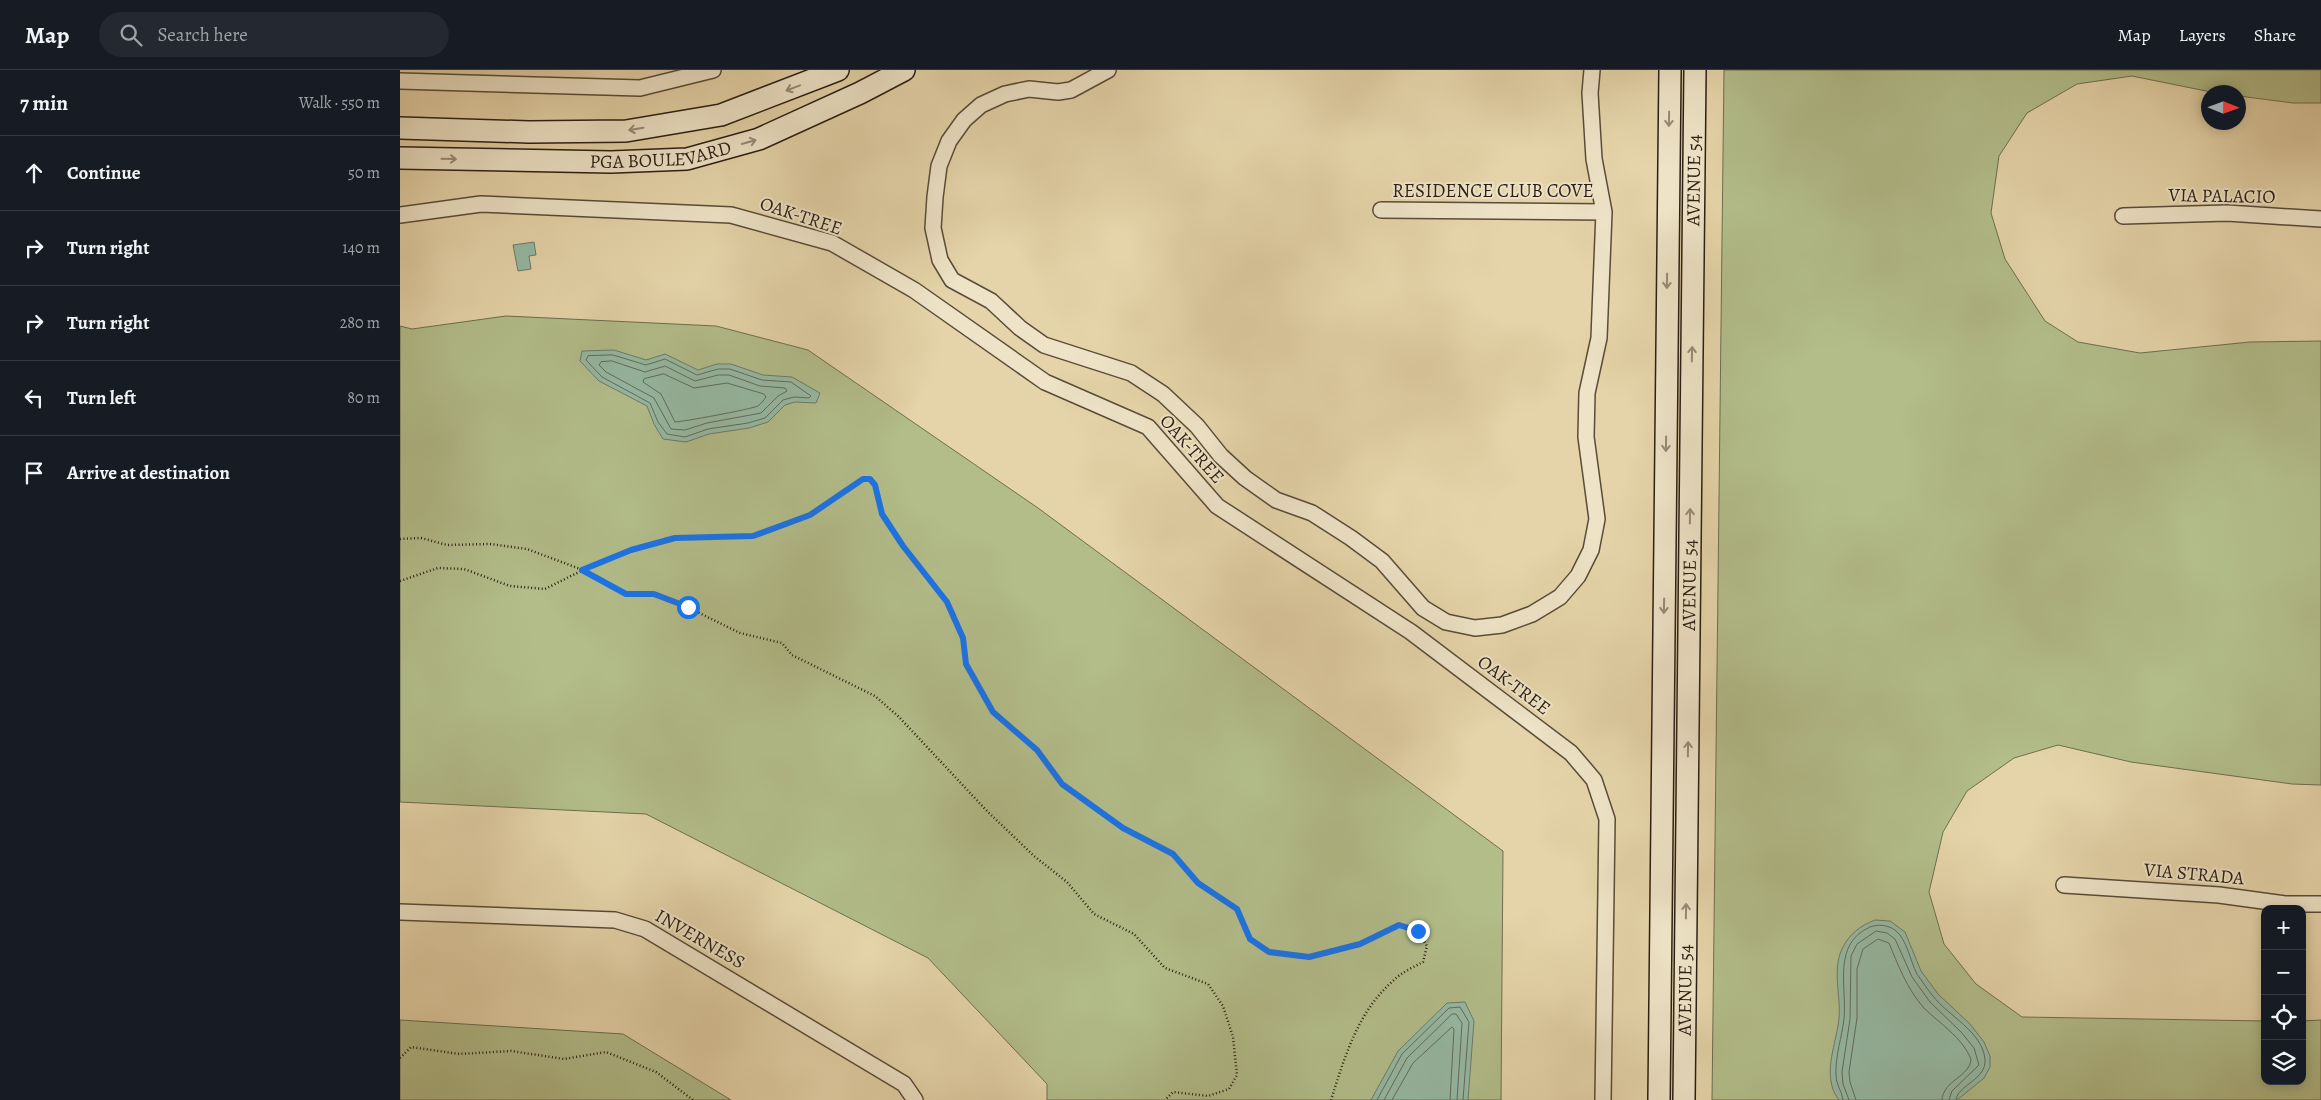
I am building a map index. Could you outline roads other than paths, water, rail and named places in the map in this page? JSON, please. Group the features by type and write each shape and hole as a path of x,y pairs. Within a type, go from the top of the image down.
{"street":[{"path":"400,80 640,88 713,70"},
{"name":"PGA BOULEVARD","path":"400,128 529,132 626,131 721,115 838,70"},
{"name":"PGA BOULEVARD","path":"400,158 611,162 687,159 759,139 860,93 904,70"},
{"path":"1108,70 1071,90 1058,92 1029,89 1005,94 982,106 964,120 949,141 940,166 933,228 940,260 952,280 991,301 1020,328 1044,345 1131,373 1163,394 1197,426 1221,456 1245,478 1276,500 1312,513 1351,538 1382,561 1423,608 1446,622 1475,628 1502,626 1532,614 1560,597 1578,576 1590,550 1597,519 1586,437 1587,393 1599,338 1604,212 1594,159 1590,93 1592,70"},
{"name":"AVENUE 54","path":"1659,1100 1670,70"},
{"name":"AVENUE 54","path":"1684,1100 1695,70"},
{"name":"OAK-TREE","path":"400,215 481,204 731,215 832,243 914,290 1045,382 1148,427 1217,506 1412,632 1571,753 1594,780 1607,819 1603,1100"},
{"name":"RESIDENCE CLUB COVE","path":"1381,210 1604,212"},
{"name":"VIA PALACIO","path":"2123,216 2227,213 2321,219"},
{"name":"VIA STRADA","path":"2064,885 2219,895 2285,904 2321,904"},
{"name":"INVERNESS","path":"400,912 615,920 645,929 904,1084 915,1100"}],"water":[{"path":"534,242 536,255 529,256 531,269 518,271 513,245"},
{"path":"614,350 646,360 665,354 698,370 717,364 731,364 763,375 792,377 820,393 816,403 795,402 785,405 768,422 749,428 709,434 686,442 663,439 654,424 647,406 599,381 580,361 582,351"},
{"path":"1875,920 1890,921 1905,932 1921,971 1938,994 1970,1024 1984,1042 1990,1056 1990,1067 1984,1078 1957,1100 1839,1100 1834,1092 1830,1078 1830,1069 1839,1018 1837,974 1839,957 1852,935 1864,925"},
{"path":"1465,1002 1474,1021 1468,1100 1371,1100 1398,1051 1447,1003"}]}
